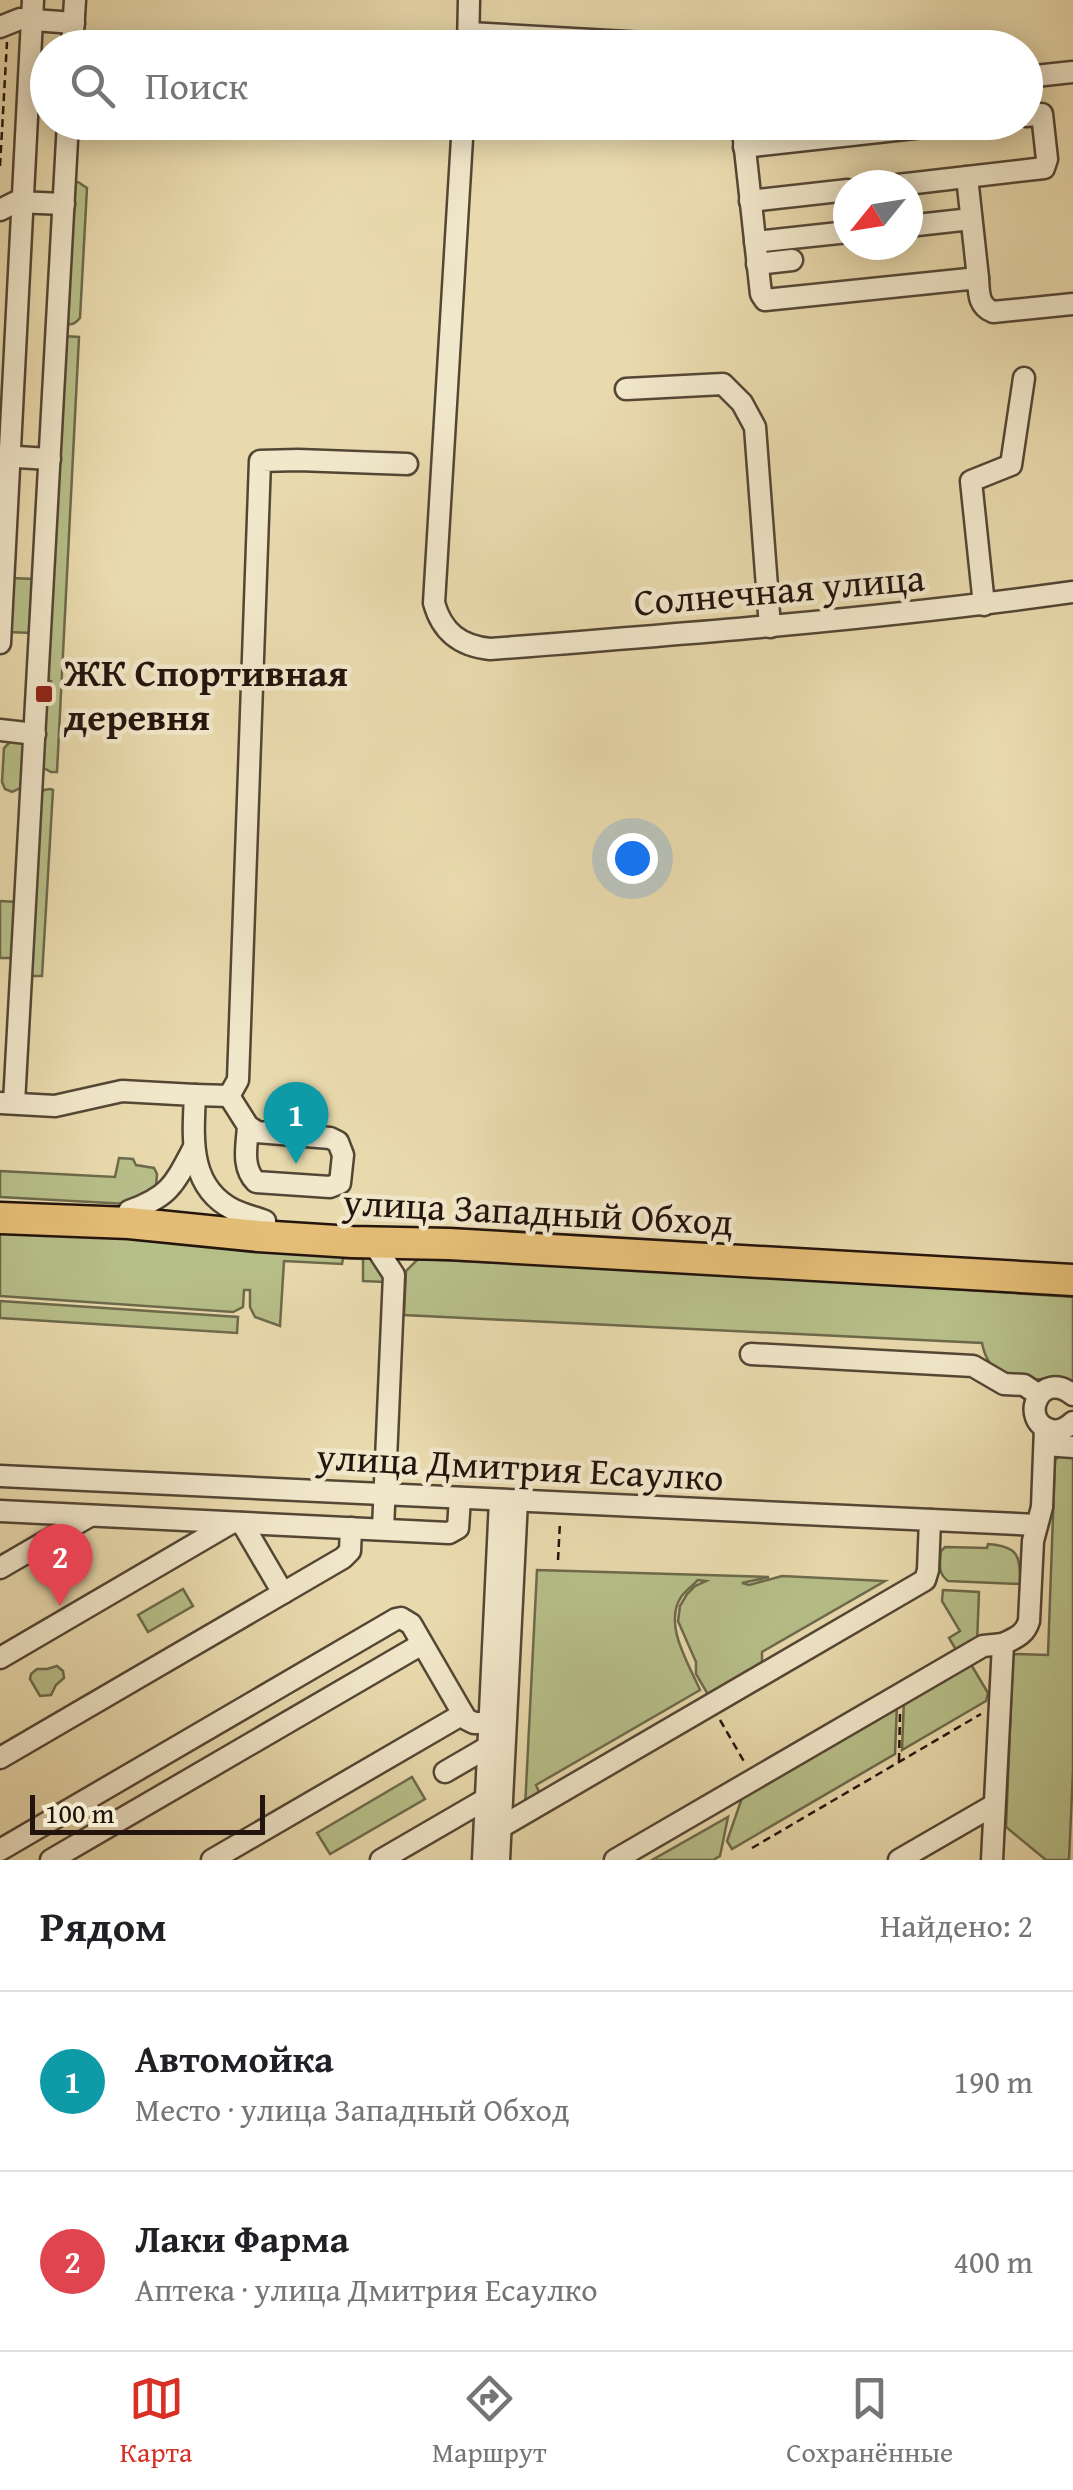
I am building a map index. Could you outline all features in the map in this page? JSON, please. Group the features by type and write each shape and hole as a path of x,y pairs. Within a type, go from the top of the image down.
{"highway":[{"name":"улица Западный Обход","path":"0,1204 1073,1262"},
{"name":"улица Западный Обход","path":"0,1218 129,1223 258,1236 1073,1280"}],"street":[{"path":"73,30 75,0"},
{"path":"468,30 469,0"},
{"path":"4,25 20,20 32,10 74,23"},
{"path":"0,643 7,368 22,202 30,48"},
{"path":"1043,75 1073,72"},
{"path":"923,182 1044,168 1047,158 1043,123"},
{"path":"67,140 35,734 7,1103 55,1106 122,1091 230,1096"},
{"name":"Солнечная улица","path":"462,140 434,603 438,618 448,631 473,647 490,649 770,627 1073,592"},
{"path":"743,140 762,298 769,301 978,278"},
{"path":"744,147 808,140"},
{"path":"966,178 980,302 985,309 993,312 1073,304"},
{"path":"750,201 833,192"},
{"path":"0,210 16,202 64,204"},
{"path":"923,224 971,219"},
{"path":"756,253 833,235"},
{"path":"756,253 792,260"},
{"path":"984,604 971,481 1012,466 1024,378"},
{"path":"626,389 723,384 742,403 755,427 770,627"},
{"path":"5,457 50,459"},
{"path":"230,1096 238,1080 260,461 407,464"},
{"path":"0,730 35,734"},
{"path":"195,1094 192,1149 200,1172 212,1193 232,1209 265,1221"},
{"path":"230,1096 248,1126 257,1132 338,1142 343,1155 340,1184 256,1182 246,1163 248,1126"},
{"path":"130,1211 152,1203 174,1186 192,1149"},
{"path":"368,1242 377,1248 394,1276 383,1530"},
{"path":"394,1276 410,1256 433,1244"},
{"path":"751,1354 972,1366 1004,1384 1024,1385 1039,1395"},
{"path":"615,1860 983,1646 1002,1644 1026,1630 1032,1541 1042,1507 1045,1436 1036,1416 1036,1401 1045,1390 1058,1387 1073,1395"},
{"path":"1045,1436 1073,1422"},
{"path":"1045,1436 1073,1446"},
{"name":"улица Дмитрия Есаулко","path":"0,1476 1037,1526"},
{"path":"0,1568 97,1516 106,1481"},
{"path":"0,1511 454,1532 460,1522 460,1498"},
{"path":"483,1860 508,1500"},
{"path":"499,1860 508,1500"},
{"path":"501,1827 925,1580 930,1520"},
{"path":"238,1522 256,1558 282,1593"},
{"path":"0,1658 238,1522"},
{"path":"0,1758 347,1555 351,1528"},
{"path":"0,1850 396,1619 408,1620 470,1722 490,1723"},
{"path":"50,1860 422,1644"},
{"path":"992,1860 1002,1644"},
{"path":"212,1860 463,1714"},
{"path":"445,1772 488,1747"},
{"path":"381,1860 486,1799"},
{"path":"899,1860 994,1805"}],"path":[{"path":"0,166 4,25"},
{"path":"558,1560 560,1519"},
{"path":"899,1762 900,1694"},
{"path":"752,1848 1000,1704"},
{"path":"711,1705 754,1779"}],"green space":[{"path":"74,183 87,188 80,318 66,324"},
{"path":"63,336 79,337 57,772 51,772 42,767 43,701 51,700 51,681 45,680"},
{"path":"10,578 35,579 32,633 8,632"},
{"path":"12,740 24,744 23,787 12,792 2,782 4,748"},
{"path":"53,790 42,976 26,976 36,798"},
{"path":"0,901 17,902 15,958 0,958"},
{"path":"119,1158 154,1168 156,1187 127,1204 0,1197 0,1171 115,1177"},
{"path":"0,1231 350,1252 374,1261 385,1282 363,1281 363,1259 343,1258 342,1264 284,1261 280,1326 255,1317 250,1307 250,1290 244,1290 243,1307 233,1312 0,1296"},
{"path":"418,1259 684,1271 1073,1297 1073,1384 1006,1375 987,1359 982,1343 404,1315 406,1271"},
{"path":"0,1301 238,1317 237,1333 0,1318"},
{"path":"1073,1452 1073,1770 1069,1860 1046,1860 1006,1827 1013,1654 1048,1655 1055,1460 1062,1453"},
{"path":"988,1544 1006,1547 1016,1554 1020,1584 948,1581 942,1575 941,1551 945,1547 987,1548"},
{"path":"537,1570 769,1577 742,1583 749,1585 782,1576 885,1581 762,1652 762,1667 710,1698 696,1674 696,1662 678,1621 687,1594 706,1581 698,1580 681,1597 675,1620 680,1644 700,1690 536,1785 540,1794 525,1808"},
{"path":"183,1589 193,1606 148,1632 138,1615"},
{"path":"943,1590 979,1592 977,1644 959,1655 949,1638 960,1631 942,1601"},
{"path":"969,1661 988,1693 986,1701 902,1750 904,1699"},
{"path":"57,1666 64,1678 51,1695 40,1696 31,1674 37,1669"},
{"path":"897,1703 895,1754 732,1849 727,1841 744,1792"},
{"path":"412,1777 425,1799 330,1854 317,1833"},
{"path":"728,1817 720,1856 713,1860 652,1860"}],"place":[{"name":"ЖК Спортивная деревня","path":"44,694"},
{"name":"Автомойка","path":"296,1164"},
{"name":"Лаки Фарма","path":"60,1606"}]}
